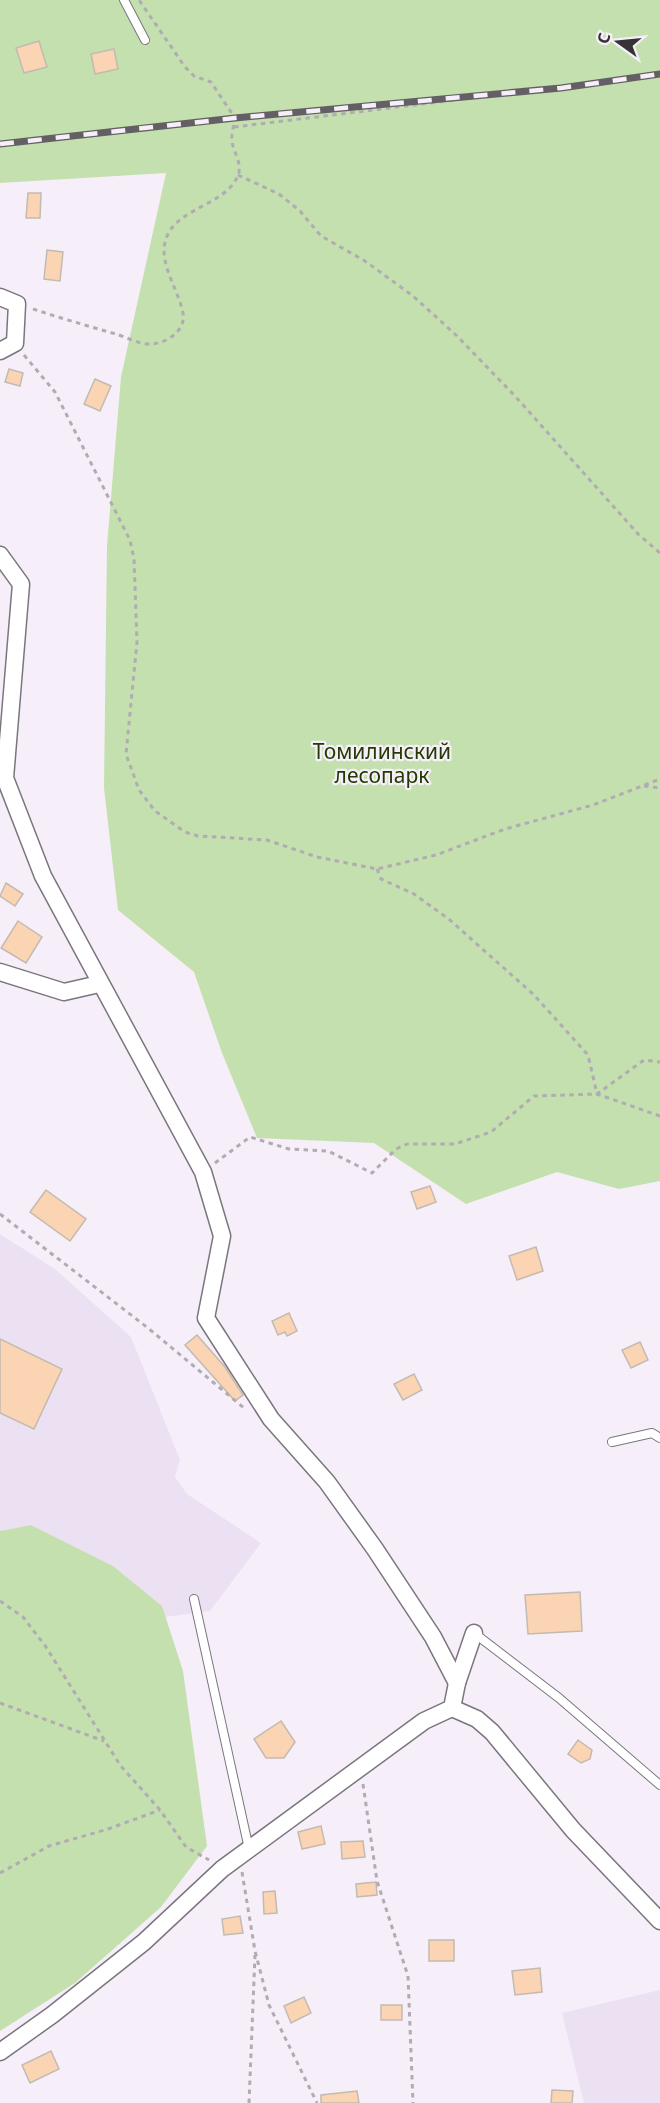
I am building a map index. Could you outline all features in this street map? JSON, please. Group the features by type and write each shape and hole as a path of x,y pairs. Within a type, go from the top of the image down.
{"street":[{"path":"0,297 17,304 7,347"},
{"path":"0,555 21,584 5,778 43,876 99,984 203,1172 222,1236 206,1318 271,1419 327,1482 375,1549 433,1637 457,1683"},
{"path":"0,972 64,992 99,984"},
{"path":"452,1708 457,1683 474,1633"},
{"path":"0,2052 127,1956 222,1869 244,1852 424,1721 452,1708 477,1719 492,1732 573,1830 660,1921"}],"lane":[{"path":"124,0 145,40"},
{"path":"612,1442 657,1434"},
{"path":"194,1599 244,1852"},
{"path":"474,1633 559,1698 660,1785"}],"path":[{"path":"17,304 149,344 170,340 180,328 183,314 166,265 164,249 168,234 178,219 207,204 228,188 238,175 240,167 231,139 235,118 211,82 194,76 185,67 139,0"},
{"path":"234,127 660,75"},
{"path":"238,175 279,194 300,211 321,236 365,261 413,296 456,335 508,388 638,534 660,553"},
{"path":"7,347 55,392 130,540 134,559 137,642 126,754 139,790 155,811 185,832 198,836 267,840 317,857 377,869 436,855 505,829 593,805 660,779"},
{"path":"642,786 660,788"},
{"path":"377,869 381,879 414,894 450,920 534,995 588,1055 597,1094"},
{"path":"597,1094 644,1060 660,1062"},
{"path":"203,1172 250,1137 289,1149 328,1151 372,1173 396,1149 407,1144 455,1144 491,1132 534,1096 597,1094 660,1116"},
{"path":"0,1214 148,1328 240,1406 271,1419"},
{"path":"0,1601 23,1617 46,1647 120,1765 160,1810 186,1847 222,1869"},
{"path":"0,1703 106,1742"},
{"path":"360,1767 377,1881 408,1976 412,2103"},
{"path":"0,1873 49,1846 108,1829 160,1810"},
{"path":"244,1852 255,1951 269,2005 317,2103"},
{"path":"249,2103 255,1951"}],"shaded area":[{"path":"0,1234 55,1269 131,1337 180,1460 175,1477 187,1494 261,1543 210,1611 165,1617 162,1606 113,1566 31,1525 0,1531"},
{"path":"660,1990 660,2103 584,2103 562,2013"}],"green space":[{"name":"Томилинский лесопарк","path":"0,0 660,0 660,1181 619,1189 557,1172 466,1204 374,1143 257,1138 222,1053 194,972 118,910 104,788 107,546 121,377 166,173 0,183"},
{"path":"31,1525 113,1566 162,1606 183,1671 207,1846 161,1907 75,1983 0,2031 0,1531"}],"building":[{"path":"39,41 47,67 24,73 16,48"},
{"path":"114,49 118,69 95,74 91,54"},
{"path":"28,193 41,193 40,218 26,218"},
{"path":"47,250 63,252 60,281 44,279"},
{"path":"9,369 23,373 20,386 5,382"},
{"path":"95,379 111,386 100,411 84,404"},
{"path":"6,883 23,894 15,906 0,896"},
{"path":"18,921 42,937 26,963 1,948"},
{"path":"430,1186 436,1202 417,1209 411,1192"},
{"path":"46,1190 86,1219 70,1241 30,1212"},
{"path":"536,1247 543,1271 517,1280 509,1256"},
{"path":"289,1313 297,1331 287,1336 285,1332 278,1335 272,1321"},
{"path":"197,1335 225,1367 243,1395 235,1401 185,1345"},
{"path":"0,1339 62,1369 34,1429 0,1413"},
{"path":"640,1342 648,1360 631,1368 622,1350"},
{"path":"414,1374 422,1390 403,1400 394,1384"},
{"path":"580,1592 582,1631 528,1634 525,1595"},
{"path":"281,1721 295,1742 284,1758 266,1758 254,1739"},
{"path":"578,1740 592,1750 590,1759 581,1763 568,1754"},
{"path":"321,1826 325,1844 302,1849 298,1832"},
{"path":"363,1841 365,1857 342,1859 341,1842"},
{"path":"376,1882 377,1895 357,1897 356,1884"},
{"path":"275,1891 277,1913 264,1914 263,1892"},
{"path":"240,1916 243,1933 224,1935 222,1919"},
{"path":"429,1940 454,1940 454,1961 429,1961"},
{"path":"540,1968 542,1992 515,1995 512,1971"},
{"path":"304,1997 311,2013 291,2023 284,2006"},
{"path":"381,2005 402,2005 402,2020 381,2020"},
{"path":"51,2051 59,2069 30,2083 22,2065"},
{"path":"552,2090 573,2091 572,2103 551,2103"},
{"path":"357,2091 359,2103 321,2103 321,2095"}],"railway":[{"path":"0,144 235,118 561,88 660,74"}]}
